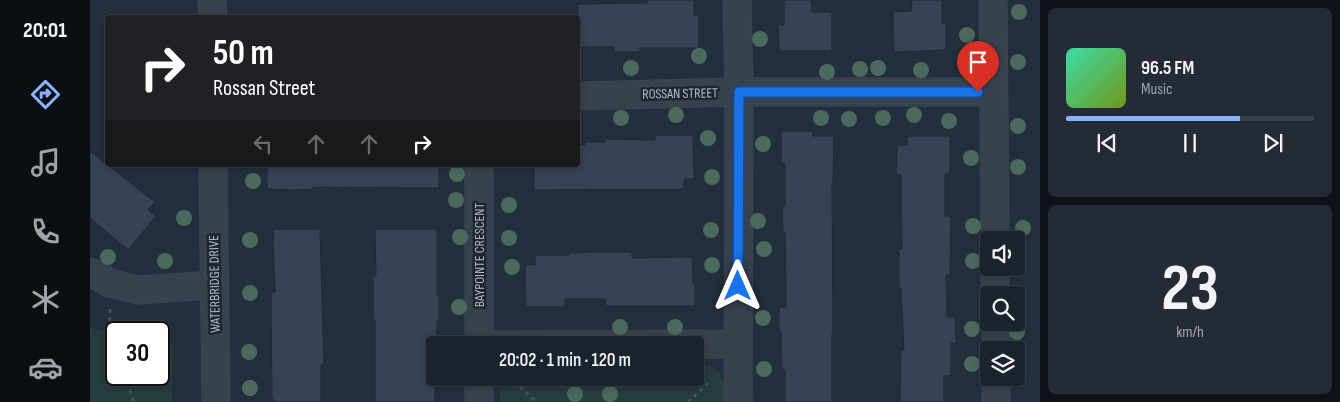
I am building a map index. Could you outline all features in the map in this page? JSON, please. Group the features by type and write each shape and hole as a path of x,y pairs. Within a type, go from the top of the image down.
{"street":[{"path":"212,0 212,15"},
{"path":"737,0 739,92 738,402"},
{"path":"993,0 995,231"},
{"name":"ROSSAN STREET","path":"580,96 739,92 993,92"},
{"name":"WATERBRIDGE DRIVE","path":"213,167 216,402"},
{"name":"BAYPOINTE CRESCENT","path":"479,167 479,336"},
{"path":"100,278 138,290 214,285"},
{"path":"704,344 737,344"},
{"path":"479,386 479,402"},
{"path":"996,386 996,402"}],"path":[{"path":"100,278 107,321"},
{"path":"688,402 708,383"},
{"path":"128,386 134,402"},
{"path":"519,386 536,402"}],"green space":[{"path":"90,328 105,331 105,386 170,386 170,343 173,344 172,402 90,402"},
{"path":"704,365 711,367 720,374 723,380 726,402 500,402 502,386 704,386"}],"building":[{"path":"647,0 694,0 694,15 699,15 699,48 640,48 640,52 613,52 614,47 580,47 578,4 647,3"},
{"path":"784,0 811,0 812,12 832,12 832,51 779,51 778,25 784,25"},
{"path":"912,0 942,0 942,23 946,23 946,50 894,52 893,12 911,11"},
{"path":"781,131 813,131 813,136 834,136 832,183 832,402 785,402 785,370 782,370 781,332 779,332 779,307 786,307 785,232 783,232 782,206 785,206 785,164 781,163"},
{"path":"655,135 693,135 694,179 684,179 684,189 534,190 534,167 580,167 580,145 585,145 585,142 605,142 605,139 655,140"},
{"path":"907,136 950,136 950,174 945,174 945,216 951,216 950,275 946,275 947,317 955,317 956,343 951,343 951,376 944,376 944,402 900,402 901,350 904,350 901,288 899,288 899,249 902,249 901,175 896,175 897,145 907,145"},
{"path":"90,151 105,163 105,167 110,167 155,202 148,210 156,216 128,250 90,218"},
{"path":"267,167 439,167 439,188 313,187 313,189 295,190 267,189"},
{"path":"274,229 320,229 324,365 321,365 321,402 277,402 272,399 271,292 275,292"},
{"path":"375,229 437,229 439,320 437,320 437,336 426,336 426,386 435,386 435,402 375,402 373,276 376,276"},
{"path":"632,252 632,258 692,257 695,306 606,306 605,299 565,299 565,307 526,307 525,265 535,265 535,255 569,255 569,253"}],"route":[{"path":"738,286 739,92 978,92"}]}
